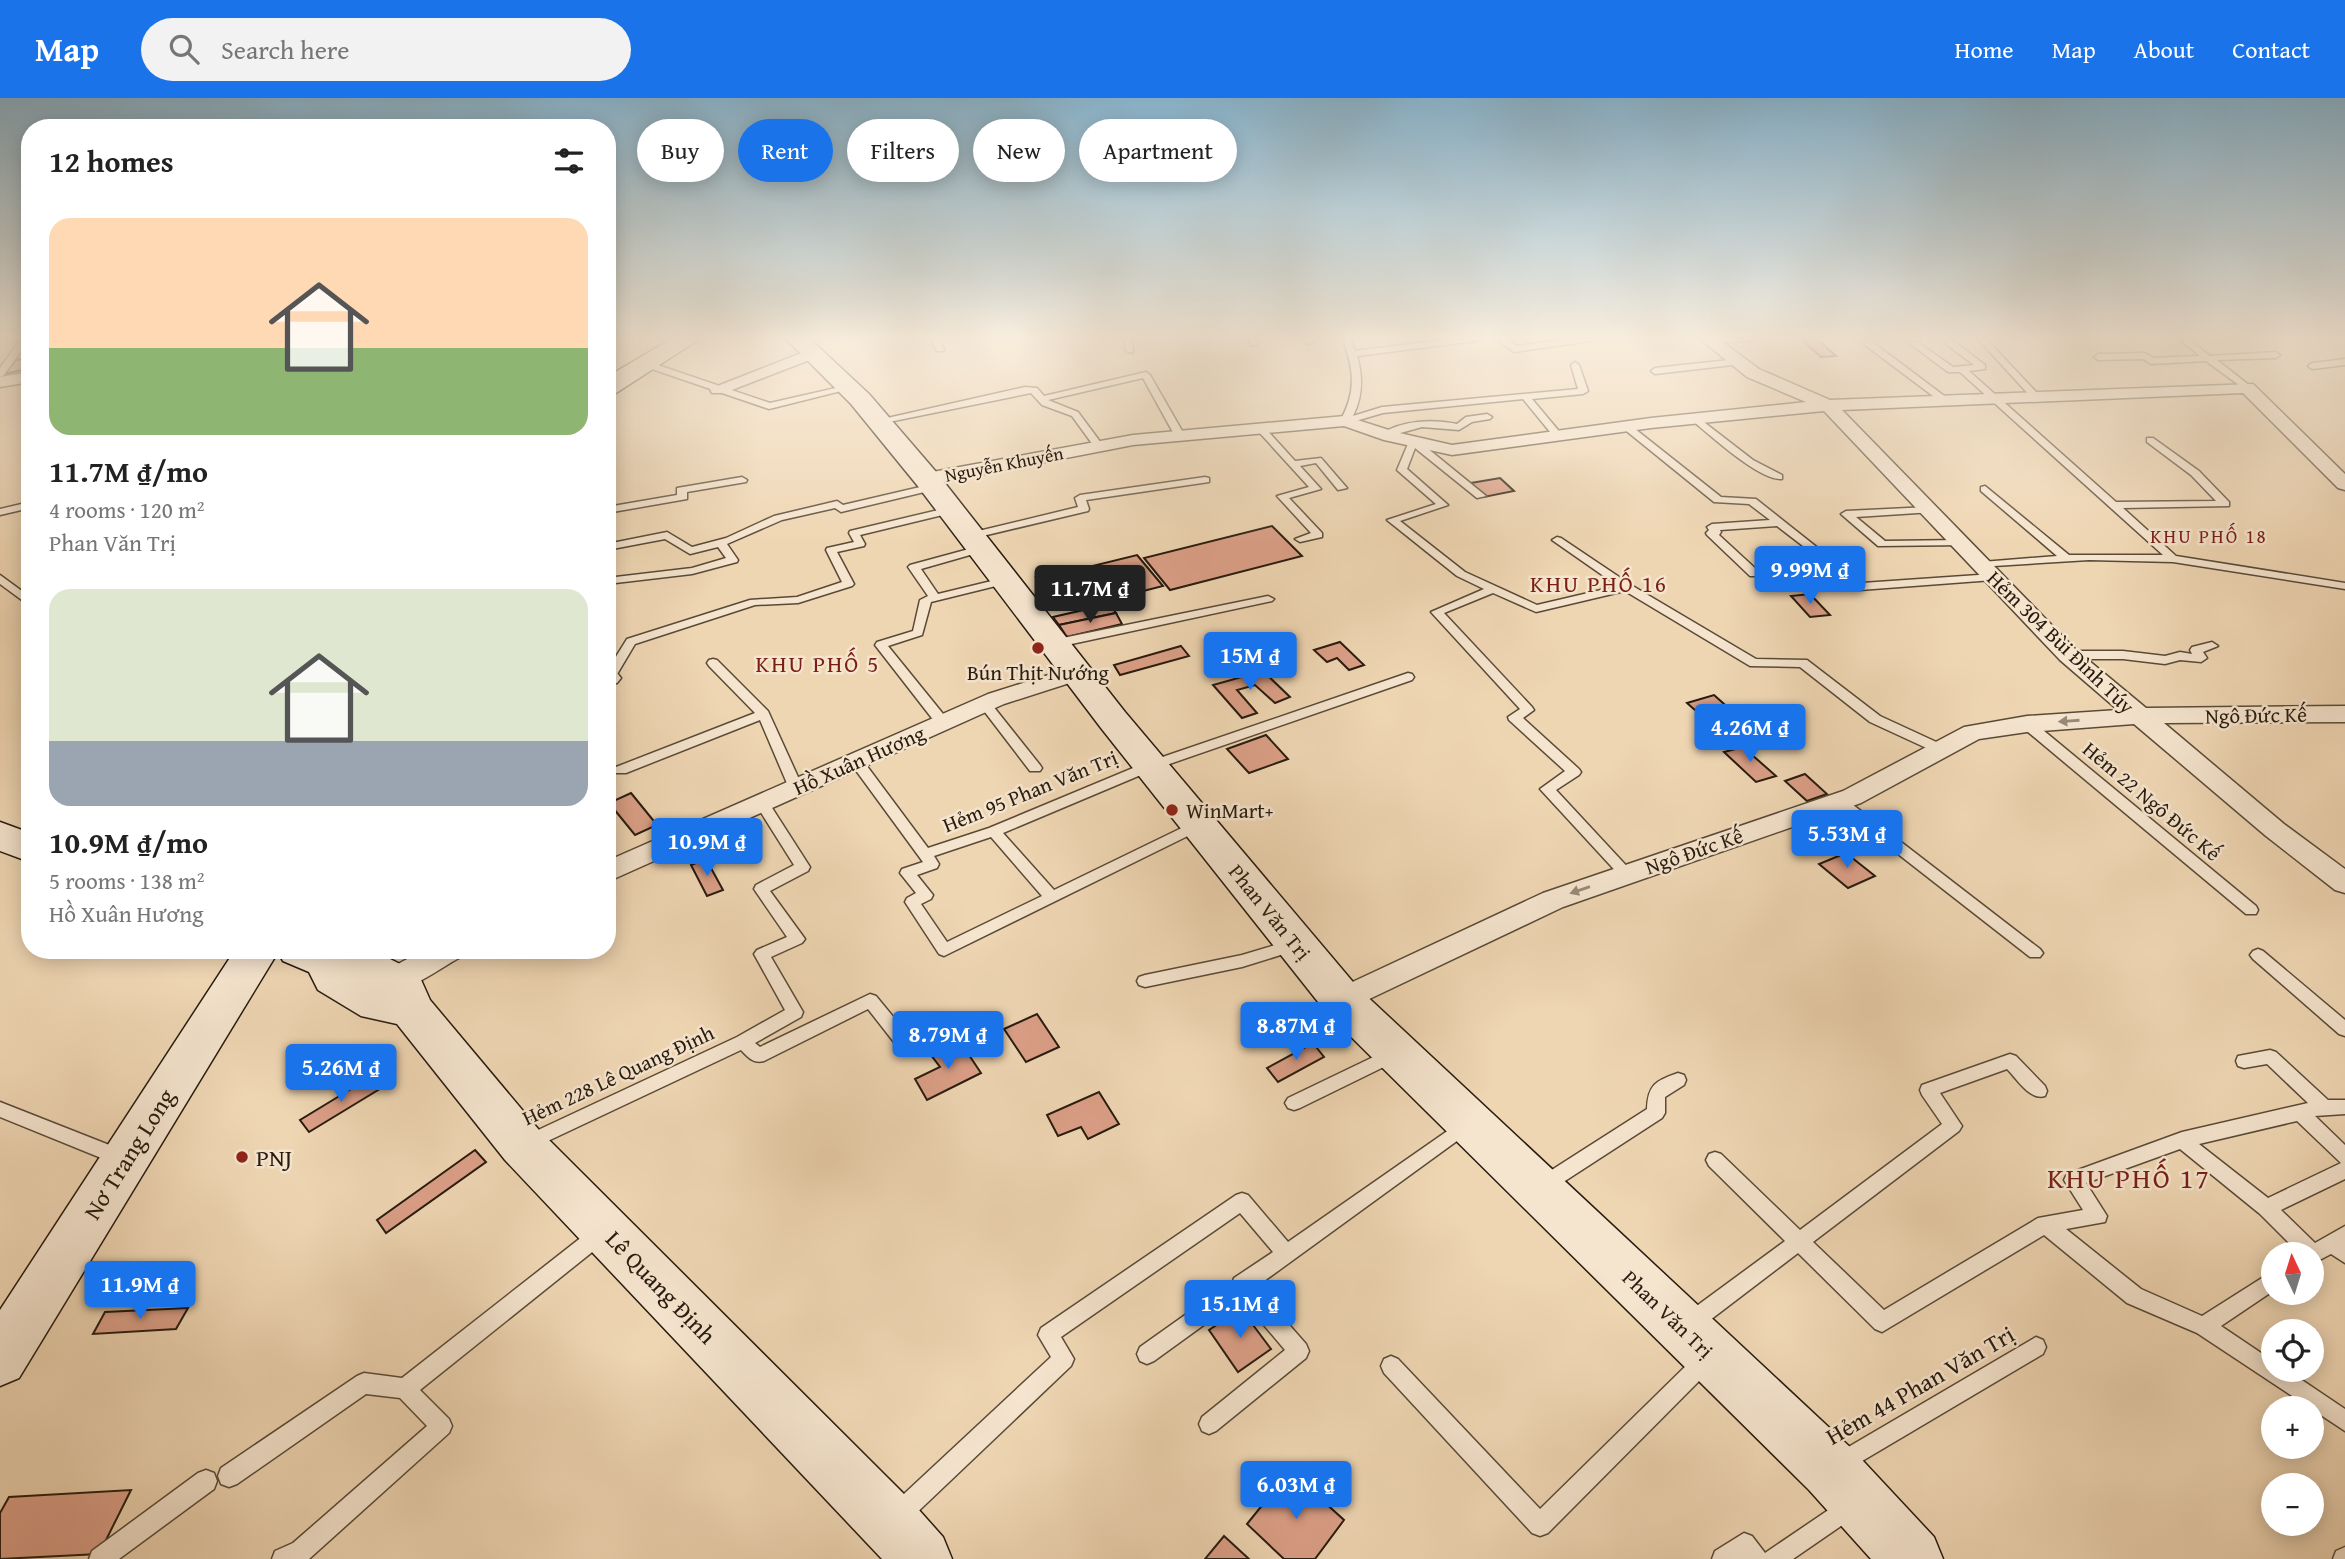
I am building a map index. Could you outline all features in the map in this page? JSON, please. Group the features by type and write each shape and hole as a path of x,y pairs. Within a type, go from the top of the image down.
{"street":[{"name":"Phan Văn Trị","path":"866,406 937,492 1150,766 1342,1000 1844,1484 1912,1559"},
{"name":"Nguyễn Khuyến","path":"937,492 1099,447 1180,436 1345,421 1452,450 1817,406"},
{"name":"Hẻm 304 Bùi Đình Túy","path":"1829,406 2068,655 2275,830 2345,883"},
{"path":"2266,406 2345,484"},
{"name":"Hồ Xuân Hương","path":"616,869 985,704 1077,673"},
{"name":"Ngô Đức Kế","path":"1342,1000 1553,900 1839,801 1973,732 2027,724 2137,716 2345,714"},
{"name":"Nơ Trang Long","path":"0,1359 252,959"},
{"path":"315,959 332,978 377,1003 401,994 439,959"},
{"name":"Lê Quang Định","path":"401,994 522,1145 906,1541"}],"lane":[{"path":"879,421 949,406"},
{"path":"1058,406 1075,414 1099,447"},
{"path":"1163,406 1180,436"},
{"path":"1345,421 1354,406"},
{"path":"1345,421 1382,410 1424,406"},
{"path":"1534,406 1558,436"},
{"path":"2001,406 2174,559"},
{"path":"1386,434 1408,426 1428,423 1459,427 1469,419 1487,417"},
{"path":"1696,419 1750,461 1778,477"},
{"path":"1627,427 1718,500 1752,501 1860,587 2066,558 2174,559 2345,586"},
{"path":"1261,429 1316,489 1282,496 1318,535 1300,538"},
{"path":"2114,505 2225,504 2195,473 2150,440"},
{"path":"1481,496 1413,441 1402,470 1443,505 1392,520 1461,574 1536,609 1627,587"},
{"path":"1293,464 1318,460 1342,488"},
{"path":"616,508 683,497 681,490 742,480"},
{"path":"935,598 914,567 975,543 1084,509 1080,498 1205,480"},
{"path":"1985,489 2066,558"},
{"path":"841,509 937,492"},
{"path":"854,533 937,492"},
{"path":"616,545 667,535 690,551 722,542 778,518 838,504 860,544 831,550 848,584 798,600 754,602 631,642 616,665"},
{"path":"0,512 21,507"},
{"path":"1929,510 1846,514 1882,544 1961,543"},
{"path":"1767,573 1754,574 1711,533 1716,532 1712,527 1781,523"},
{"path":"1557,540 1627,587 1754,663 1803,663 1875,719 1940,749"},
{"path":"616,580 692,571 733,560 722,542"},
{"path":"0,578 21,596"},
{"path":"943,723 881,645 918,633 926,600 1004,581"},
{"path":"1494,589 1437,611 1528,710 1514,717 1574,772 1547,789 1627,874"},
{"path":"1053,644 1268,600"},
{"path":"2068,655 2123,654 2165,660 2180,656 2201,658 2196,650 2212,646"},
{"path":"713,663 764,714 796,788"},
{"name":"Hẻm 95 Phan Văn Trị","path":"1052,898 944,950 912,902 926,895 907,873 929,859 1150,766 1408,677"},
{"path":"985,704 1035,768"},
{"path":"621,770 764,714"},
{"name":"Hẻm 22 Ngô Đức Kế","path":"2027,724 2251,910"},
{"path":"856,761 929,859"},
{"path":"1839,801 2035,953"},
{"path":"743,1042 795,1012 762,954 797,939 761,889 803,867 762,803"},
{"path":"994,831 1052,898 1199,825"},
{"path":"1144,981 1242,961 1297,945"},
{"path":"2258,955 2345,1029"},
{"name":"Hẻm 228 Lê Quang Định","path":"522,1145 743,1042 758,1056 870,999 903,1041"},
{"path":"1294,1103 1397,1052"},
{"path":"2244,1061 2270,1057 2324,1107"},
{"path":"1391,1366 1540,1525 1698,1342 1799,1242 1953,1126 1928,1090 2010,1061 2039,1091"},
{"path":"1538,1188 1656,1113 1656,1093 1678,1080"},
{"path":"1715,1160 1882,1322 2045,1224 2098,1216 2073,1180 2182,1140 2299,1112 2324,1107 2345,1107"},
{"path":"0,1110 125,1159"},
{"path":"2299,1112 2345,1157"},
{"path":"1147,1354 1470,1122"},
{"path":"2182,1140 2266,1209 2300,1242"},
{"path":"2266,1209 2345,1170"},
{"path":"906,1541 1065,1359 1048,1335 1242,1201 1286,1252"},
{"path":"2045,1224 2134,1296 2204,1326 2345,1421"},
{"path":"405,1389 606,1230"},
{"path":"1209,1424 1299,1351 1241,1284"},
{"path":"2204,1326 2261,1288"},
{"name":"Hẻm 44 Phan Văn Trị","path":"1774,1559 1844,1484 2036,1347"},
{"path":"229,1476 364,1383 405,1389 442,1426 295,1556"},
{"path":"100,1559 206,1481"},
{"path":"1723,1559 1744,1544 1757,1559"}],"building":[{"path":"1500,478 1514,491 1484,497 1471,483"},
{"path":"1272,526 1302,556 1170,590 1144,558"},
{"path":"1137,555 1163,586 1104,601 1080,569"},
{"path":"1075,568 1085,581 1046,590 1036,577"},
{"path":"1810,594 1830,615 1810,617 1791,596"},
{"path":"1110,604 1116,613 1059,625 1053,617"},
{"path":"1116,613 1122,624 1067,637 1059,625"},
{"path":"1340,642 1364,665 1349,670 1337,658 1327,662 1314,650"},
{"path":"1181,646 1189,656 1120,675 1114,665"},
{"path":"1263,671 1290,697 1275,703 1255,685 1237,690 1257,713 1242,718 1213,685"},
{"path":"1714,695 1742,720 1715,728 1687,703"},
{"path":"1266,735 1288,759 1249,773 1227,749"},
{"path":"1743,747 1776,776 1756,782 1724,752"},
{"path":"1805,774 1827,794 1807,801 1785,781"},
{"path":"631,793 657,825 635,835 616,812 616,800"},
{"path":"1846,853 1875,876 1848,888 1819,864"},
{"path":"706,859 723,890 707,896 691,865"},
{"path":"1037,1014 1059,1047 1026,1062 1004,1029"},
{"path":"959,1040 981,1073 927,1100 915,1079 940,1067 931,1055"},
{"path":"1313,1043 1324,1057 1278,1082 1267,1068"},
{"path":"374,1075 383,1087 309,1132 300,1120"},
{"path":"1099,1092 1119,1124 1088,1139 1081,1127 1058,1136 1047,1115"},
{"path":"475,1150 486,1162 386,1233 377,1220"},
{"path":"188,1308 176,1329 93,1334 105,1312"},
{"path":"1241,1309 1271,1349 1238,1372 1209,1330"},
{"path":"1290,1471 1344,1520 1315,1559 1284,1559 1247,1524"},
{"path":"131,1490 99,1554 0,1559 0,1513 9,1497"},
{"path":"1224,1536 1249,1559 1205,1559"}],"place":[{"name":"Bún Thịt Nướng","path":"1038,648"},
{"name":"WinMart+","path":"1172,810"},
{"name":"PNJ","path":"242,1157"}],"district":[{"name":"KHU PHỐ 18","path":"2209,536"},
{"name":"KHU PHỐ 16","path":"1599,583"},
{"name":"KHU PHỐ 5","path":"818,663"},
{"name":"KHU PHỐ 17","path":"2129,1177"}]}
